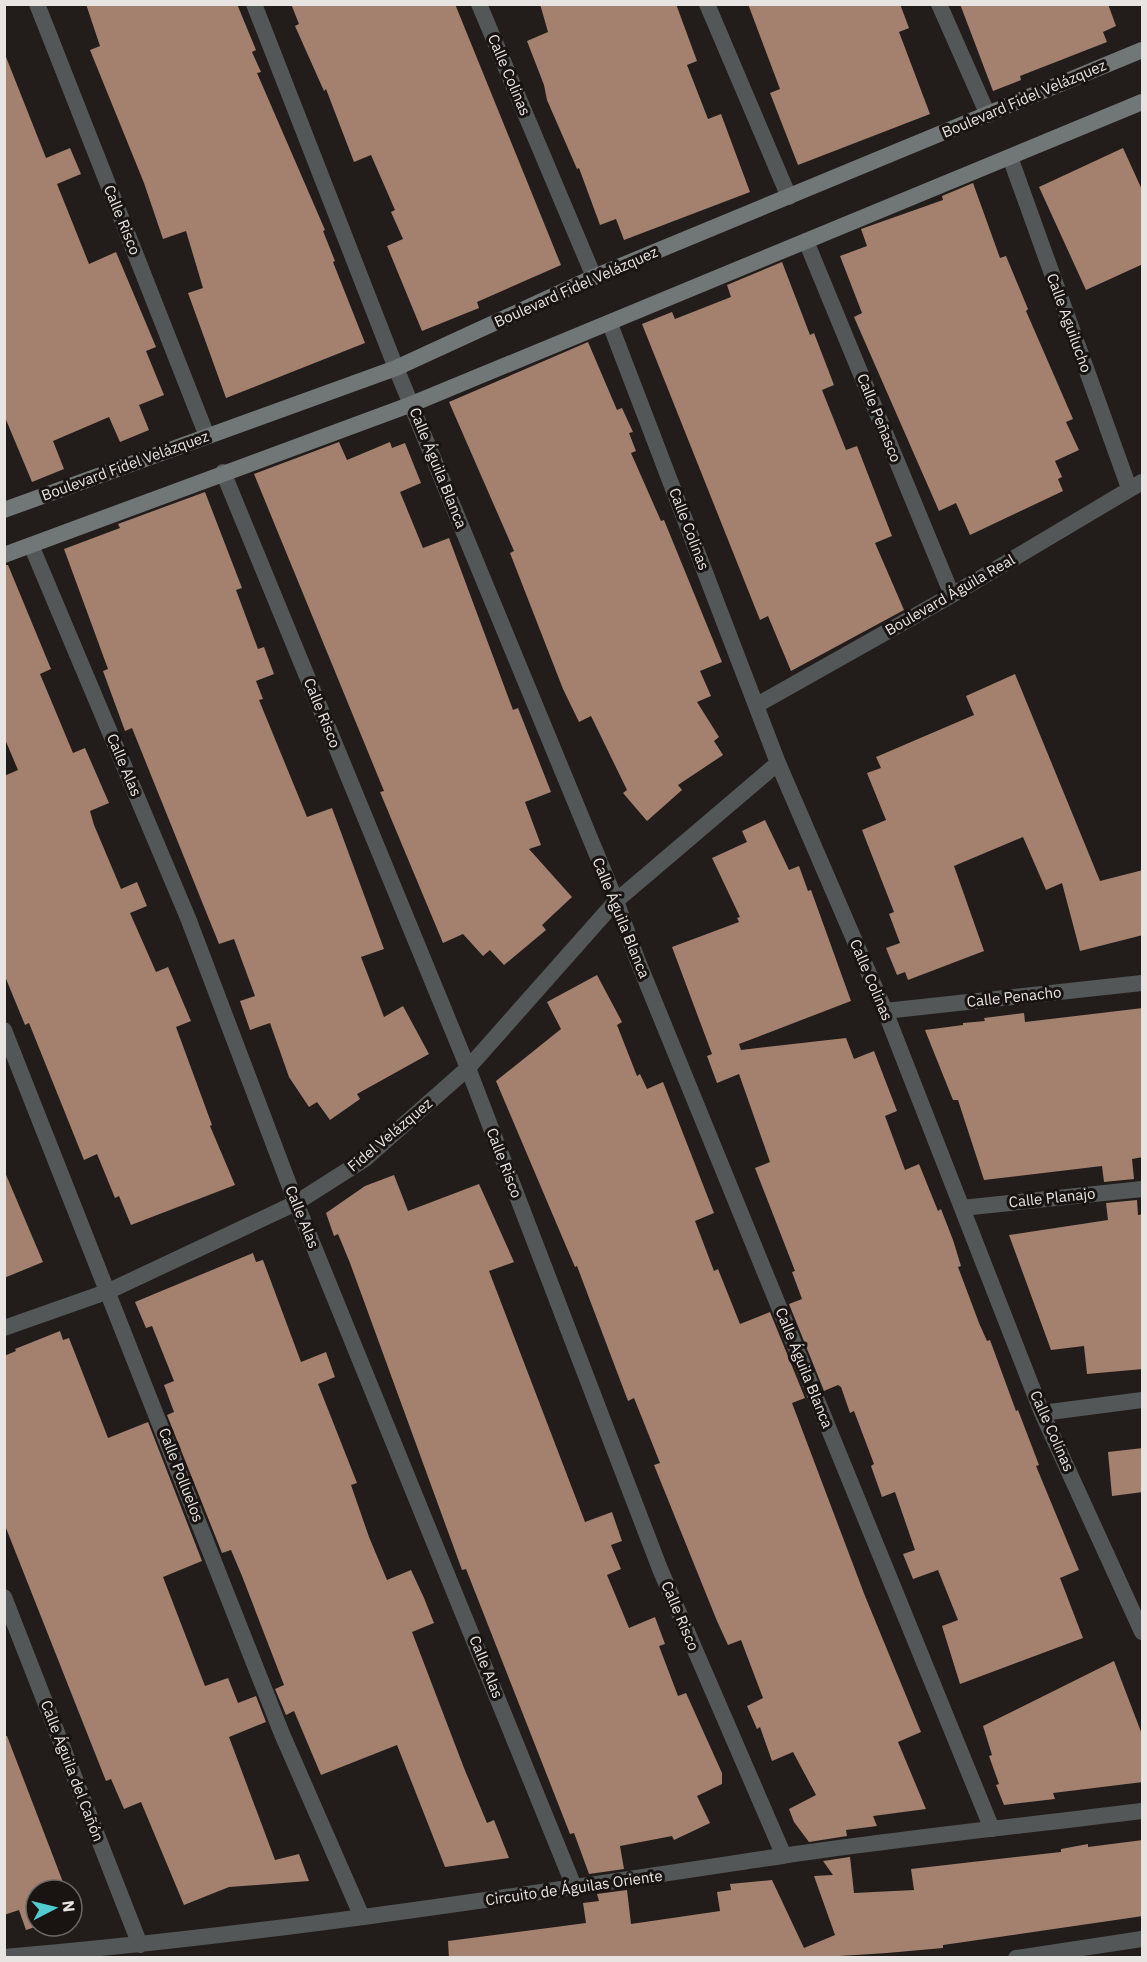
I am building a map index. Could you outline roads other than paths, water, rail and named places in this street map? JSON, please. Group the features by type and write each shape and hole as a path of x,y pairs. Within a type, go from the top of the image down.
{"main road":[{"name":"Boulevard Fidel Velázquez","path":"5,508 396,368 594,277 1143,50"},
{"path":"4,555 222,472 412,404 1143,102"}],"street":[{"name":"Calle Risco","path":"37,4 207,436"},
{"name":"Calle Águila Blanca","path":"254,4 396,368 616,901 637,959 992,1829"},
{"name":"Calle Colinas","path":"479,4 594,277"},
{"path":"707,4 789,197"},
{"path":"939,4 988,114"},
{"name":"Calle Aguilucho","path":"1010,158 1136,485"},
{"name":"Calle Peñasco","path":"806,241 952,595"},
{"name":"Calle Colinas","path":"610,324 778,763 885,1011 1042,1413 1138,1610 1143,1632"},
{"name":"Calle Risco","path":"222,472 468,1068 660,1569 784,1856"},
{"name":"Boulevard Águila Real","path":"757,705 952,595 1136,485"},
{"name":"Calle Alas","path":"31,545 188,918 296,1203 575,1889"},
{"path":"616,901 778,763"},
{"name":"Fidel Velázquez","path":"4,1328 109,1291 296,1203 365,1159 468,1068 616,901"},
{"name":"Calle Penacho","path":"885,1011 1143,983"},
{"name":"Calle Polluelos","path":"4,1030 282,1734 363,1917"},
{"name":"Calle Planajo","path":"962,1208 1143,1189"},
{"path":"1042,1413 1143,1400"},
{"name":"Calle Águila del Cañón","path":"4,1597 140,1945"},
{"name":"Circuito de Águilas Oriente","path":"4,1957 140,1945 363,1917 575,1889 784,1856 1143,1811"},
{"path":"1016,1958 1143,1939"}]}
